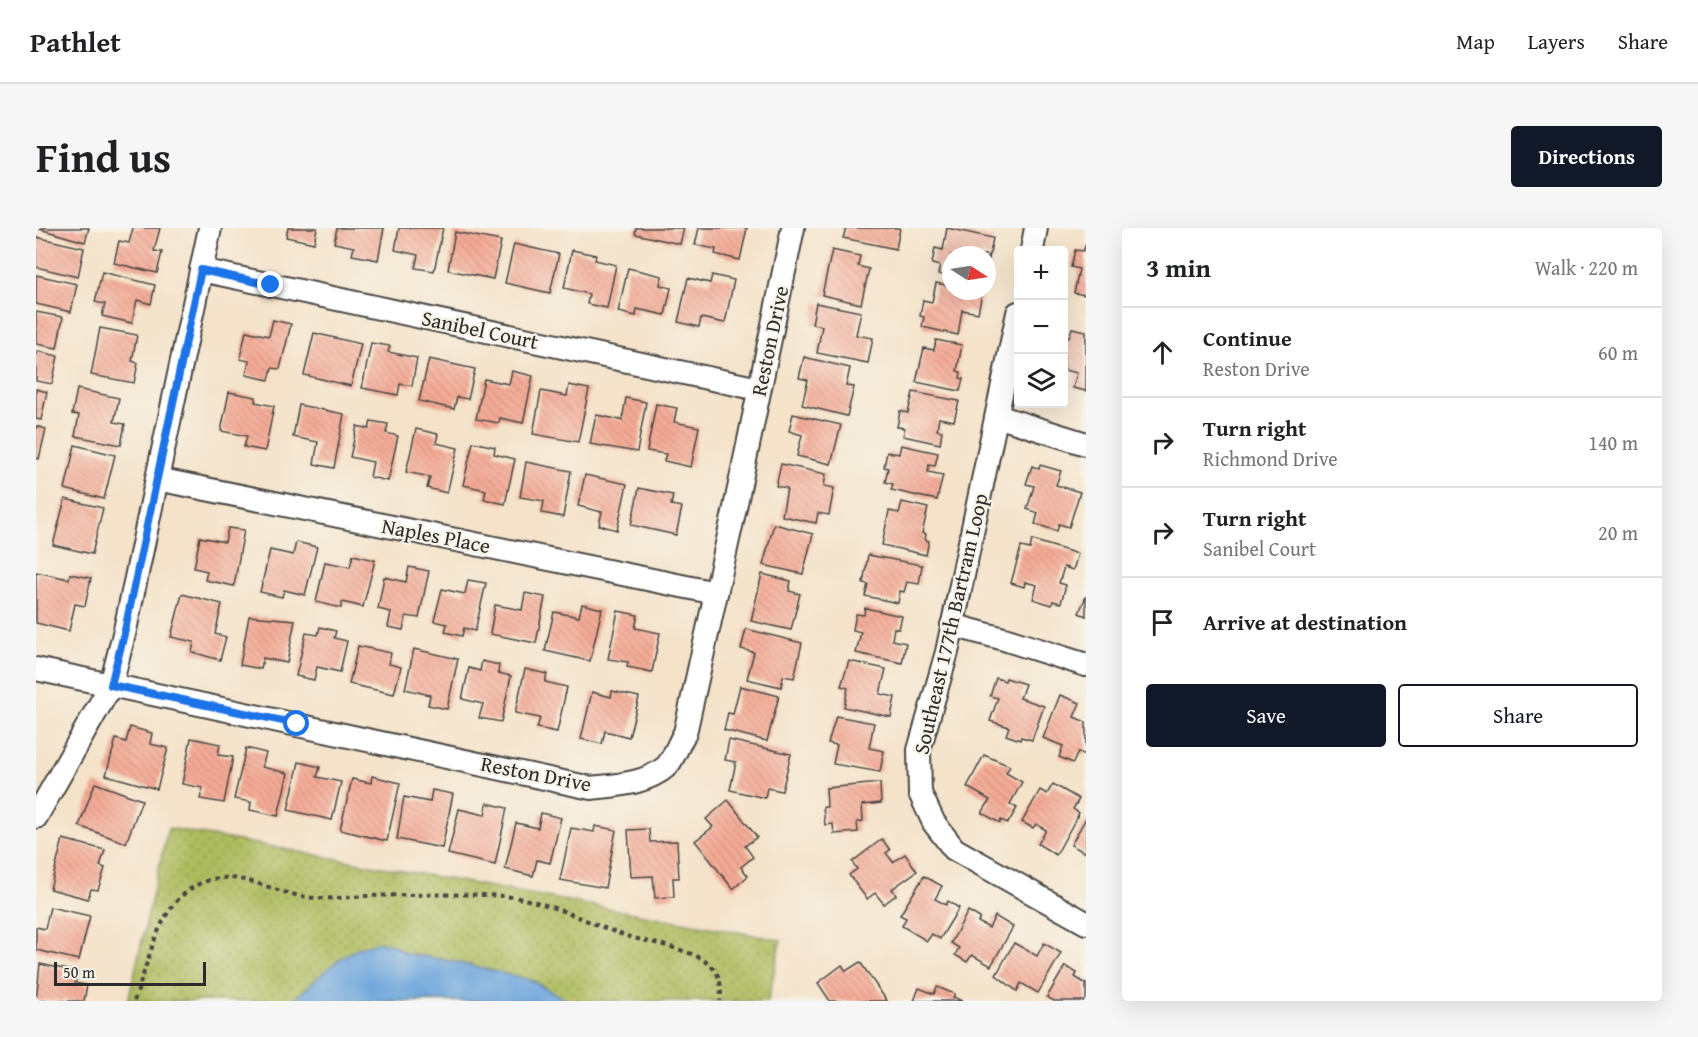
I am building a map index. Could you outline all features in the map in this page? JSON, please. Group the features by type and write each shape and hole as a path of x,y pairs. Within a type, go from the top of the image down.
{"street":[{"path":"36,817 111,685 125,630 210,228"},
{"name":"Reston Drive","path":"36,669 591,788 629,784 645,779 668,765 684,732 716,593 793,228"},
{"path":"1033,246 1036,228"},
{"name":"Sanibel Court","path":"201,270 759,390"},
{"name":"Southeast 177th Bartram Loop","path":"1014,333 952,625 919,750 921,793 934,823 954,849 1086,923"},
{"path":"997,416 1086,444"},
{"name":"Naples Place","path":"157,479 716,593"},
{"path":"952,625 1086,665"}],"path":[{"path":"134,1001 163,921 171,907 183,894 200,883 224,879 251,881 308,897 509,897 575,915 621,934 704,961 718,976 721,988 720,1001"}],"green space":[{"path":"168,828 781,940 768,1001 128,1001"}],"water":[{"path":"382,942 391,944 405,953 452,961 531,980 568,1001 292,1001 344,956 368,945"}],"building":[{"path":"36,228 89,228 85,242"},
{"path":"133,228 160,228 154,251 162,252 157,273 114,263 119,241 129,243"},
{"path":"288,228 317,228 314,243 286,237"},
{"path":"337,228 384,228 378,260 352,255 354,247 334,243"},
{"path":"399,228 443,228 434,271 415,268 418,255 395,250"},
{"path":"636,228 684,228 680,244 635,234"},
{"path":"699,228 747,228 740,260 715,254 716,249 695,245"},
{"path":"846,228 900,228 896,249 843,238"},
{"path":"947,228 993,238 991,246 944,246"},
{"path":"455,232 501,241 493,279 448,270"},
{"path":"36,237 84,248 78,277 36,267"},
{"path":"514,244 559,254 550,293 505,283"},
{"path":"1086,244 1086,295 1074,293 1079,269 1071,267 1075,250 1083,251"},
{"path":"935,248 942,250 942,275 938,274 940,266 932,264"},
{"path":"572,250 596,255 595,260 616,265 607,308 587,304 589,294 564,288"},
{"path":"832,250 860,256 858,266 869,269 861,304 822,295"},
{"path":"628,268 662,276 660,285 671,288 665,315 637,309 636,316 618,312"},
{"path":"102,272 155,285 151,304 137,300 132,323 102,316 105,304 95,302"},
{"path":"36,275 77,284 71,312 36,304"},
{"path":"712,275 734,280 725,323 701,318 699,327 678,322 688,278 710,283"},
{"path":"936,283 942,284 942,300 981,300 978,313 962,310 958,335 922,327 924,317 920,316 923,300 932,302"},
{"path":"816,303 861,312 856,335 873,338 868,363 817,353 822,326 812,324"},
{"path":"36,312 63,317 57,348 36,344"},
{"path":"273,320 291,324 280,369 272,368 269,380 246,375 249,361 240,359 246,331 269,336"},
{"path":"100,328 137,335 132,361 138,363 134,383 91,375"},
{"path":"1072,328 1086,331 1086,391 1073,388 1077,373 1068,371 1069,338"},
{"path":"314,333 361,344 351,386 304,375"},
{"path":"936,340 962,345 957,371 961,372 960,378 963,379 960,391 916,382 924,348 934,350"},
{"path":"371,343 390,346 388,352 417,358 412,386 400,384 398,395 362,388"},
{"path":"36,351 58,356 52,384 36,381"},
{"path":"804,357 850,368 846,386 854,387 847,416 802,405 808,380 799,378"},
{"path":"429,359 475,369 468,399 457,397 454,409 419,401"},
{"path":"512,371 533,376 523,423 500,418 499,423 476,419 484,379 509,384"},
{"path":"569,385 589,389 578,442 533,434 541,391 567,396"},
{"path":"36,389 47,392 41,420 36,419"},
{"path":"77,389 119,398 114,422 125,424 121,445 75,436 79,415 72,414"},
{"path":"229,392 256,397 255,402 274,406 265,451 244,447 247,436 221,431"},
{"path":"913,392 959,401 954,421 939,418 937,430 942,431 940,444 903,436 905,428 897,427 900,411 908,413"},
{"path":"626,398 646,402 637,452 590,444 596,415 622,420"},
{"path":"656,404 677,408 674,422 699,427 691,467 664,461 666,454 647,451"},
{"path":"299,405 344,414 334,468 314,464 318,442 293,437"},
{"path":"793,414 841,425 831,464 797,456 802,435 789,431"},
{"path":"371,421 388,424 386,433 398,436 388,481 370,477 373,462 350,457 357,426 369,429"},
{"path":"36,426 46,429 39,459 36,458"},
{"path":"416,429 438,434 436,443 458,448 447,493 427,488 430,477 406,472"},
{"path":"473,442 495,447 494,454 515,459 505,504 484,499 486,490 463,485"},
{"path":"75,445 115,455 104,499 65,489"},
{"path":"901,445 938,453 935,466 929,465 928,472 943,475 937,500 891,490 893,484 885,482 888,468 884,467 887,452 899,454"},
{"path":"526,462 571,471 563,517 542,513 544,501 520,497"},
{"path":"781,464 826,474 824,486 834,488 829,515 818,513 816,523 782,516 787,488 776,486"},
{"path":"1040,465 1061,471 1056,485 1080,492 1069,527 1059,524 1057,531 1035,524 1038,513 1027,509 1034,486 1026,484 1032,466 1039,469"},
{"path":"585,475 627,484 617,530 599,525 602,512 578,506"},
{"path":"639,488 673,495 671,505 682,507 676,535 631,525"},
{"path":"65,499 103,508 92,554 53,545"},
{"path":"902,502 928,508 922,533 926,534 925,540 929,541 926,555 882,545 889,511 899,513"},
{"path":"774,524 813,534 803,574 763,565"},
{"path":"228,528 244,530 234,586 205,580 207,571 194,568 200,537 225,542"},
{"path":"1032,540 1078,554 1073,570 1064,567 1059,583 1066,585 1061,603 1053,601 1052,605 1033,599 1037,585 1025,582 1024,587 1011,583 1021,547 1030,549"},
{"path":"296,542 317,547 305,595 284,590 282,597 260,592 270,550 293,555"},
{"path":"353,555 375,560 363,607 342,602 341,608 316,602 325,562 350,567"},
{"path":"868,555 922,565 919,584 907,582 904,592 900,591 898,603 865,596 868,584 863,583"},
{"path":"409,567 429,571 419,618 406,616 403,630 388,627 391,612 378,609 384,577 406,582"},
{"path":"36,572 69,579 70,574 91,578 85,606 75,604 69,631 36,623"},
{"path":"762,574 791,581 789,591 800,594 791,630 751,621"},
{"path":"468,580 486,583 475,631 464,628 462,636 445,632 447,624 434,621 442,589 465,594"},
{"path":"525,593 545,597 536,643 490,634 495,605 522,610"},
{"path":"182,594 222,604 215,634 226,637 220,660 192,652 194,642 171,637"},
{"path":"1086,596 1086,616 1079,613"},
{"path":"582,604 602,609 590,661 545,651 554,612 579,617"},
{"path":"865,608 902,616 899,629 894,628 892,640 906,643 902,663 856,653 861,632 853,630 856,614 864,615"},
{"path":"618,611 638,615 635,628 660,633 652,672 627,667 628,662 608,659"},
{"path":"249,616 295,620 287,663 263,658 261,669 240,665"},
{"path":"320,627 336,631 334,638 347,641 340,672 317,667 314,680 296,676 306,633 318,635"},
{"path":"746,629 802,643 794,678 783,676 781,687 747,679 754,652 741,649"},
{"path":"358,646 391,653 389,664 401,667 394,694 349,684"},
{"path":"414,649 458,659 447,709 428,705 430,695 405,689"},
{"path":"482,661 499,665 498,673 511,676 501,722 479,718 483,704 462,699 469,668 480,671"},
{"path":"849,661 886,669 880,694 895,697 891,717 844,707 848,688 841,686"},
{"path":"525,669 547,674 545,682 567,687 557,732 537,728 540,718 515,713"},
{"path":"996,678 1005,681 1006,678 1025,684 1020,698 1044,706 1032,740 1021,737 1020,740 1006,735 1009,727 990,721 998,698 990,696"},
{"path":"740,686 779,696 767,741 724,730 728,713 733,714"},
{"path":"612,691 639,697 629,737 605,731 602,744 581,739 592,692 611,697"},
{"path":"1060,695 1080,703 1074,717 1086,722 1086,755 1078,752 1073,763 1059,757 1063,746 1043,738"},
{"path":"836,716 874,723 869,748 884,751 880,772 833,764 837,745 828,743"},
{"path":"130,727 152,733 150,744 168,748 157,789 106,775 116,739 126,742"},
{"path":"191,738 220,744 218,755 233,757 224,803 200,799 203,788 182,784"},
{"path":"729,740 791,754 782,791 767,788 765,798 730,790 736,762 725,760"},
{"path":"246,748 266,753 262,767 288,773 278,816 250,810 251,802 234,799"},
{"path":"984,755 1010,766 1006,773 1022,782 1010,804 1017,808 1008,823 1001,820 1000,823 982,813 990,800 967,787"},
{"path":"299,762 320,767 317,777 341,782 332,820 288,810"},
{"path":"372,776 400,783 387,841 340,830 352,779 371,783"},
{"path":"95,783 142,800 126,843 79,826"},
{"path":"880,783 881,803 862,805 863,821 857,822 858,832 834,834 833,824 825,825 823,807 827,807 826,788"},
{"path":"1053,784 1079,799 1073,809 1079,813 1056,855 1038,844 1046,830 1036,824 1033,828 1022,822 1040,790 1047,794"},
{"path":"432,790 453,794 442,848 397,839 404,797 430,802"},
{"path":"728,800 757,837 745,846 753,857 741,867 748,876 733,889 695,841 713,827 706,819"},
{"path":"487,803 507,808 495,865 448,854 459,809 485,815"},
{"path":"541,813 561,818 550,863 537,860 533,876 505,869 516,823 538,828"},
{"path":"1086,818 1086,853 1071,845"},
{"path":"595,826 616,830 605,888 560,880 571,828 594,832"},
{"path":"649,829 650,842 677,841 679,878 673,878 674,897 655,898 653,876 631,877 628,830"},
{"path":"63,839 105,850 100,866 105,868 98,890 91,889 88,899 50,889"},
{"path":"882,839 890,850 886,853 893,862 905,854 917,871 892,889 896,895 884,904 875,893 867,899 849,875 857,869 852,862"},
{"path":"924,876 942,886 935,899 946,905 948,901 959,908 940,939 932,934 927,941 902,926 906,918 900,915"},
{"path":"50,907 90,916 79,960 36,950 36,927 45,929"},
{"path":"968,911 980,918 978,922 989,928 995,916 1013,927 991,966 972,955 967,962 955,955 959,948 951,943"},
{"path":"1014,943 1037,956 1044,943 1061,953 1038,993 1021,983 1017,991 996,975"},
{"path":"860,962 887,1001 830,1001 818,983 842,965 846,971"},
{"path":"40,964 78,972 75,983 87,985 84,1001 36,1001"},
{"path":"1065,966 1077,973 1075,977 1086,984 1086,1001 1054,1001 1047,997"},
{"path":"937,987 955,994 953,997 962,1001 914,1001 919,988 934,994"}],"route":[{"path":"271,285 201,270 125,630 111,685 297,724"}]}
